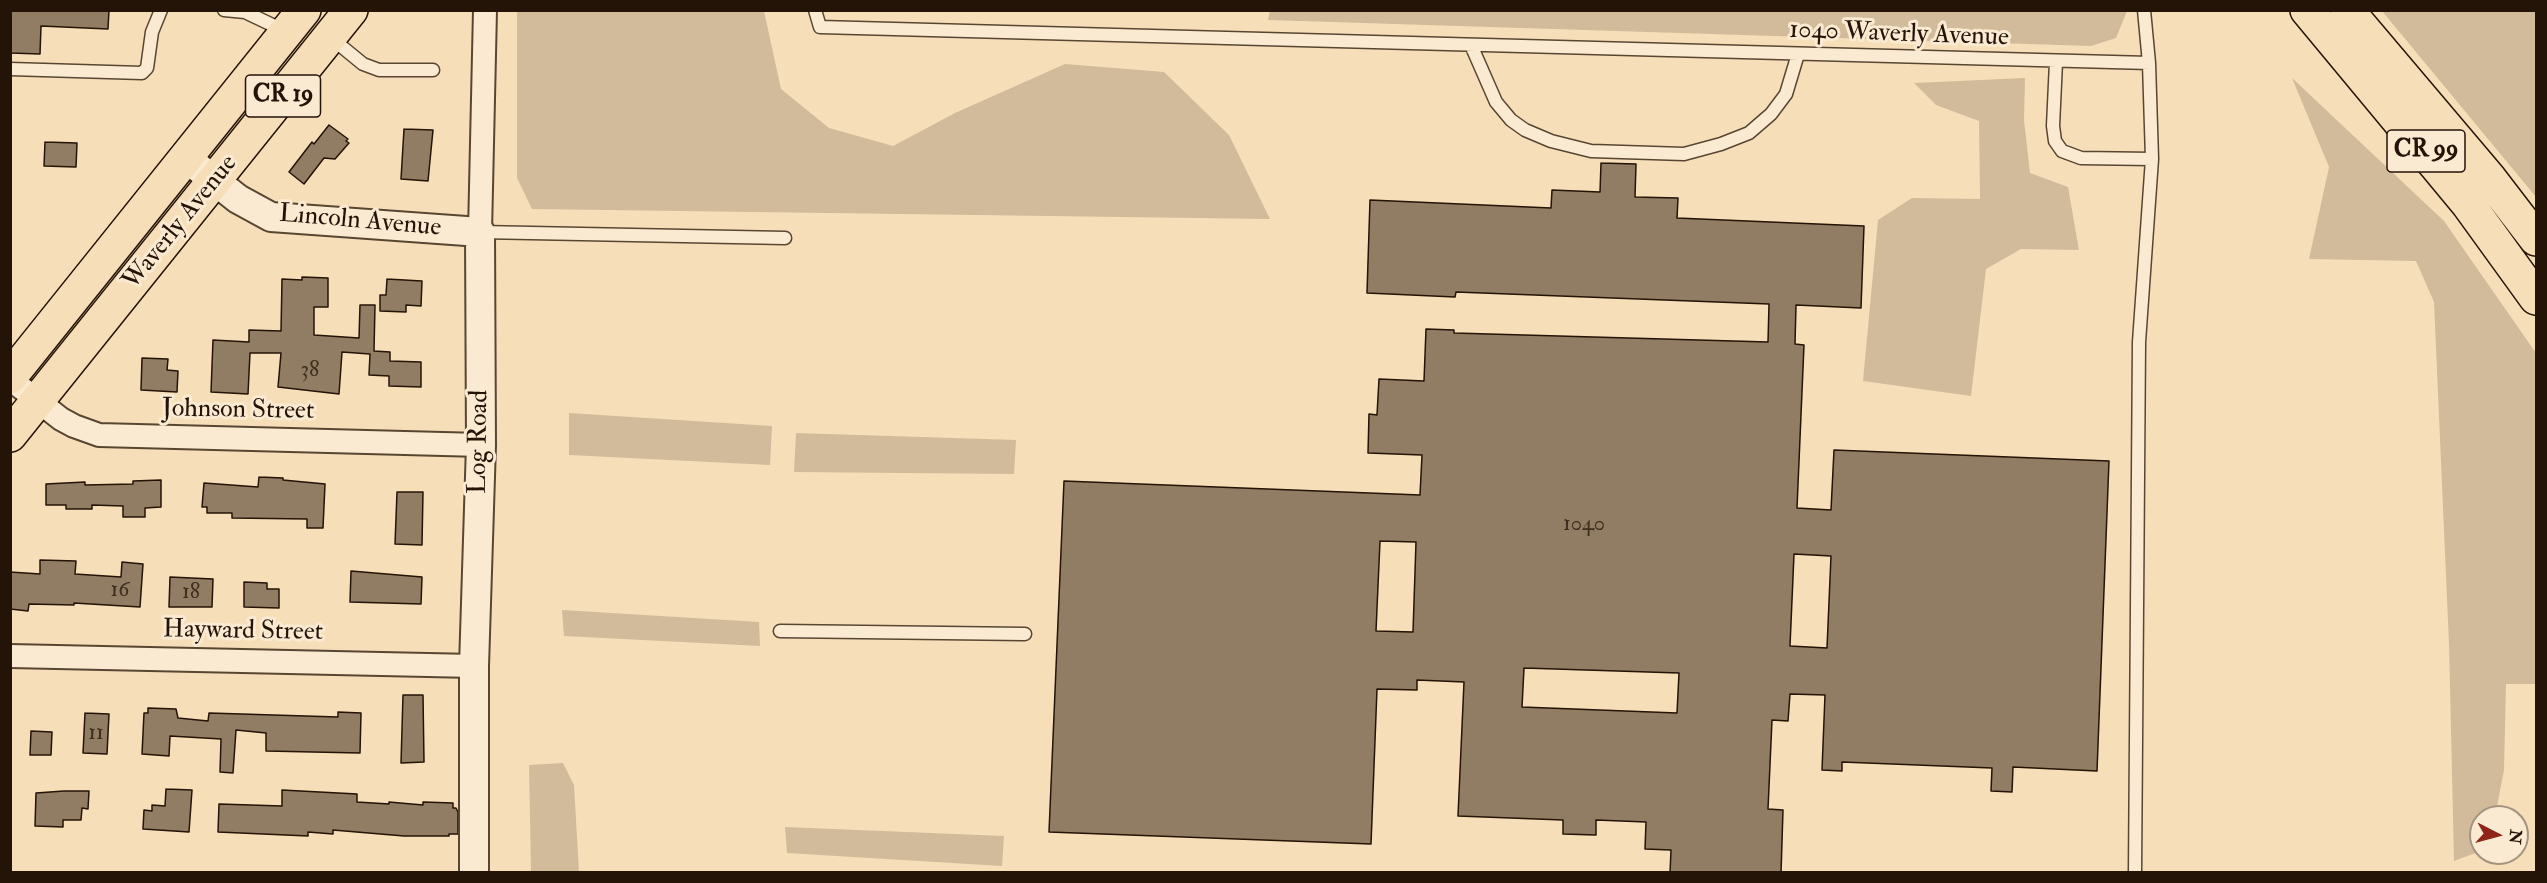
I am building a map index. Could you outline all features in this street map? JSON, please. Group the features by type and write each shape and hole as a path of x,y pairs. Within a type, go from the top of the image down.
{"main road":[{"name":"Waverly Avenue","path":"10,435 39,402 351,10"},
{"name":"CR 99","path":"2307,10 2468,204 2536,298"},
{"name":"CR 99","path":"2347,10 2490,179 2536,239"},
{"name":"Waverly Avenue","path":"10,378 295,21"}],"street":[{"name":"Log Road","path":"474,873 474,666 481,445 480,232 484,10"},
{"name":"Lincoln Avenue","path":"186,158 238,199 271,217 480,232"},
{"name":"Johnson Street","path":"10,378 74,426 106,436 481,445"},
{"name":"Hayward Street","path":"10,656 474,666"}],"lane":[{"path":"10,69 142,73 147,68 152,32 161,10"},
{"path":"225,10 295,21"},
{"name":"1040 Waverly Avenue","path":"815,10 820,27 2149,63"},
{"path":"2135,873 2139,342 2152,159 2149,63 2144,10"},
{"path":"330,37 363,64 379,70 432,70"},
{"path":"1471,45 1491,93 1511,120 1525,130 1551,141 1591,151 1684,154 1722,144 1749,133 1771,114 1786,94 1798,54"},
{"path":"2056,62 2053,126 2055,141 2062,151 2081,158 2152,159"},
{"path":"480,232 785,238"},
{"path":"780,631 1024,634"}],"shaded area":[{"path":"1270,10 2127,11 2116,38 2091,46 1268,20"},
{"path":"517,11 764,11 781,89 829,128 893,146 955,113 1065,64 1164,72 1229,135 1270,219 532,209 517,178"},
{"path":"2382,11 2536,11 2536,197"},
{"path":"2025,78 2024,120 2030,173 2068,187 2079,250 2021,249 1986,269 1971,396 1863,381 1878,220 1912,198 1980,199 1979,121 1936,105 1914,83"},
{"path":"2292,78 2444,221 2536,353 2536,684 2506,684 2504,770 2497,805 2469,805 2469,855 2454,861 2449,644 2434,302 2416,261 2309,259 2329,167"},
{"path":"569,413 772,426 770,465 569,455"},
{"path":"796,433 1016,440 1014,474 794,472"},
{"path":"562,610 759,622 760,646 564,636"},
{"path":"563,763 574,785 579,872 531,872 529,765"},
{"path":"785,827 1004,836 1002,866 787,853"}],"building":[{"path":"10,10 109,10 108,29 41,26 40,54 10,53"},
{"path":"329,125 348,139 346,141 349,143 335,159 324,158 304,184 289,172 312,142 314,144"},
{"path":"404,129 433,130 428,181 401,179"},
{"path":"45,142 77,143 76,167 44,166"},
{"path":"1601,163 1636,164 1635,197 1678,198 1677,218 1864,226 1861,308 1796,305 1795,344 1804,345 1797,508 1831,510 1834,450 2109,461 2097,771 2013,767 2012,792 1991,791 1992,768 1842,762 1842,771 1822,770 1825,695 1790,694 1788,721 1772,720 1768,809 1783,810 1781,873 1670,873 1671,850 1645,849 1646,822 1596,820 1596,835 1563,834 1563,820 1458,816 1464,682 1417,680 1417,690 1377,689 1371,844 1049,832 1064,481 1420,495 1422,455 1368,453 1369,414 1377,415 1379,379 1424,381 1426,329 1454,330 1454,333 1768,342 1769,304 1456,292 1455,297 1367,293 1370,200 1551,208 1552,190 1600,192","holes":["1380,541 1416,542 1413,632 1376,631","1794,554 1831,556 1827,648 1790,646","1524,668 1679,673 1677,713 1522,707"]},
{"path":"302,277 328,278 328,307 314,307 314,335 359,338 360,305 375,305 374,351 390,352 390,361 421,362 421,387 389,386 389,376 369,375 370,354 342,352 339,394 278,387 281,353 250,353 248,394 211,392 213,340 249,342 249,330 281,331 282,279 302,280"},
{"path":"387,279 422,281 421,306 406,305 406,312 380,311 380,295 386,295"},
{"path":"142,358 168,359 167,370 178,371 177,392 141,390"},
{"path":"259,477 325,484 323,528 307,528 307,519 232,518 232,513 207,513 207,507 202,507 204,483 258,487"},
{"path":"161,480 161,507 145,508 145,517 123,517 123,506 92,505 92,509 66,509 66,505 46,505 46,484 85,482 85,485 133,484 133,481"},
{"path":"397,492 423,492 422,545 395,544"},
{"path":"40,560 76,561 75,574 121,577 122,562 143,564 140,607 74,603 74,605 29,604 28,611 10,609 10,572 40,574"},
{"path":"351,571 422,577 421,604 350,602"},
{"path":"170,577 213,579 212,607 169,607"},
{"path":"244,582 267,583 267,589 279,589 279,608 244,607"},
{"path":"403,695 423,695 424,762 401,763"},
{"path":"148,708 176,709 178,718 208,721 209,713 338,717 338,712 361,713 360,753 266,751 266,733 236,730 233,773 220,772 221,739 170,736 169,756 142,754 144,713 148,713"},
{"path":"85,713 109,714 107,754 83,753"},
{"path":"31,731 52,732 51,755 30,755"},
{"path":"166,789 192,790 189,832 143,829 144,810 152,811 152,805 165,806"},
{"path":"282,790 357,794 357,802 423,805 423,802 453,803 453,808 456,808 458,812 458,834 404,836 333,830 333,834 308,832 308,836 218,832 219,804 282,806"},
{"path":"89,791 88,809 82,808 81,820 63,820 63,827 35,826 36,793"}]}
